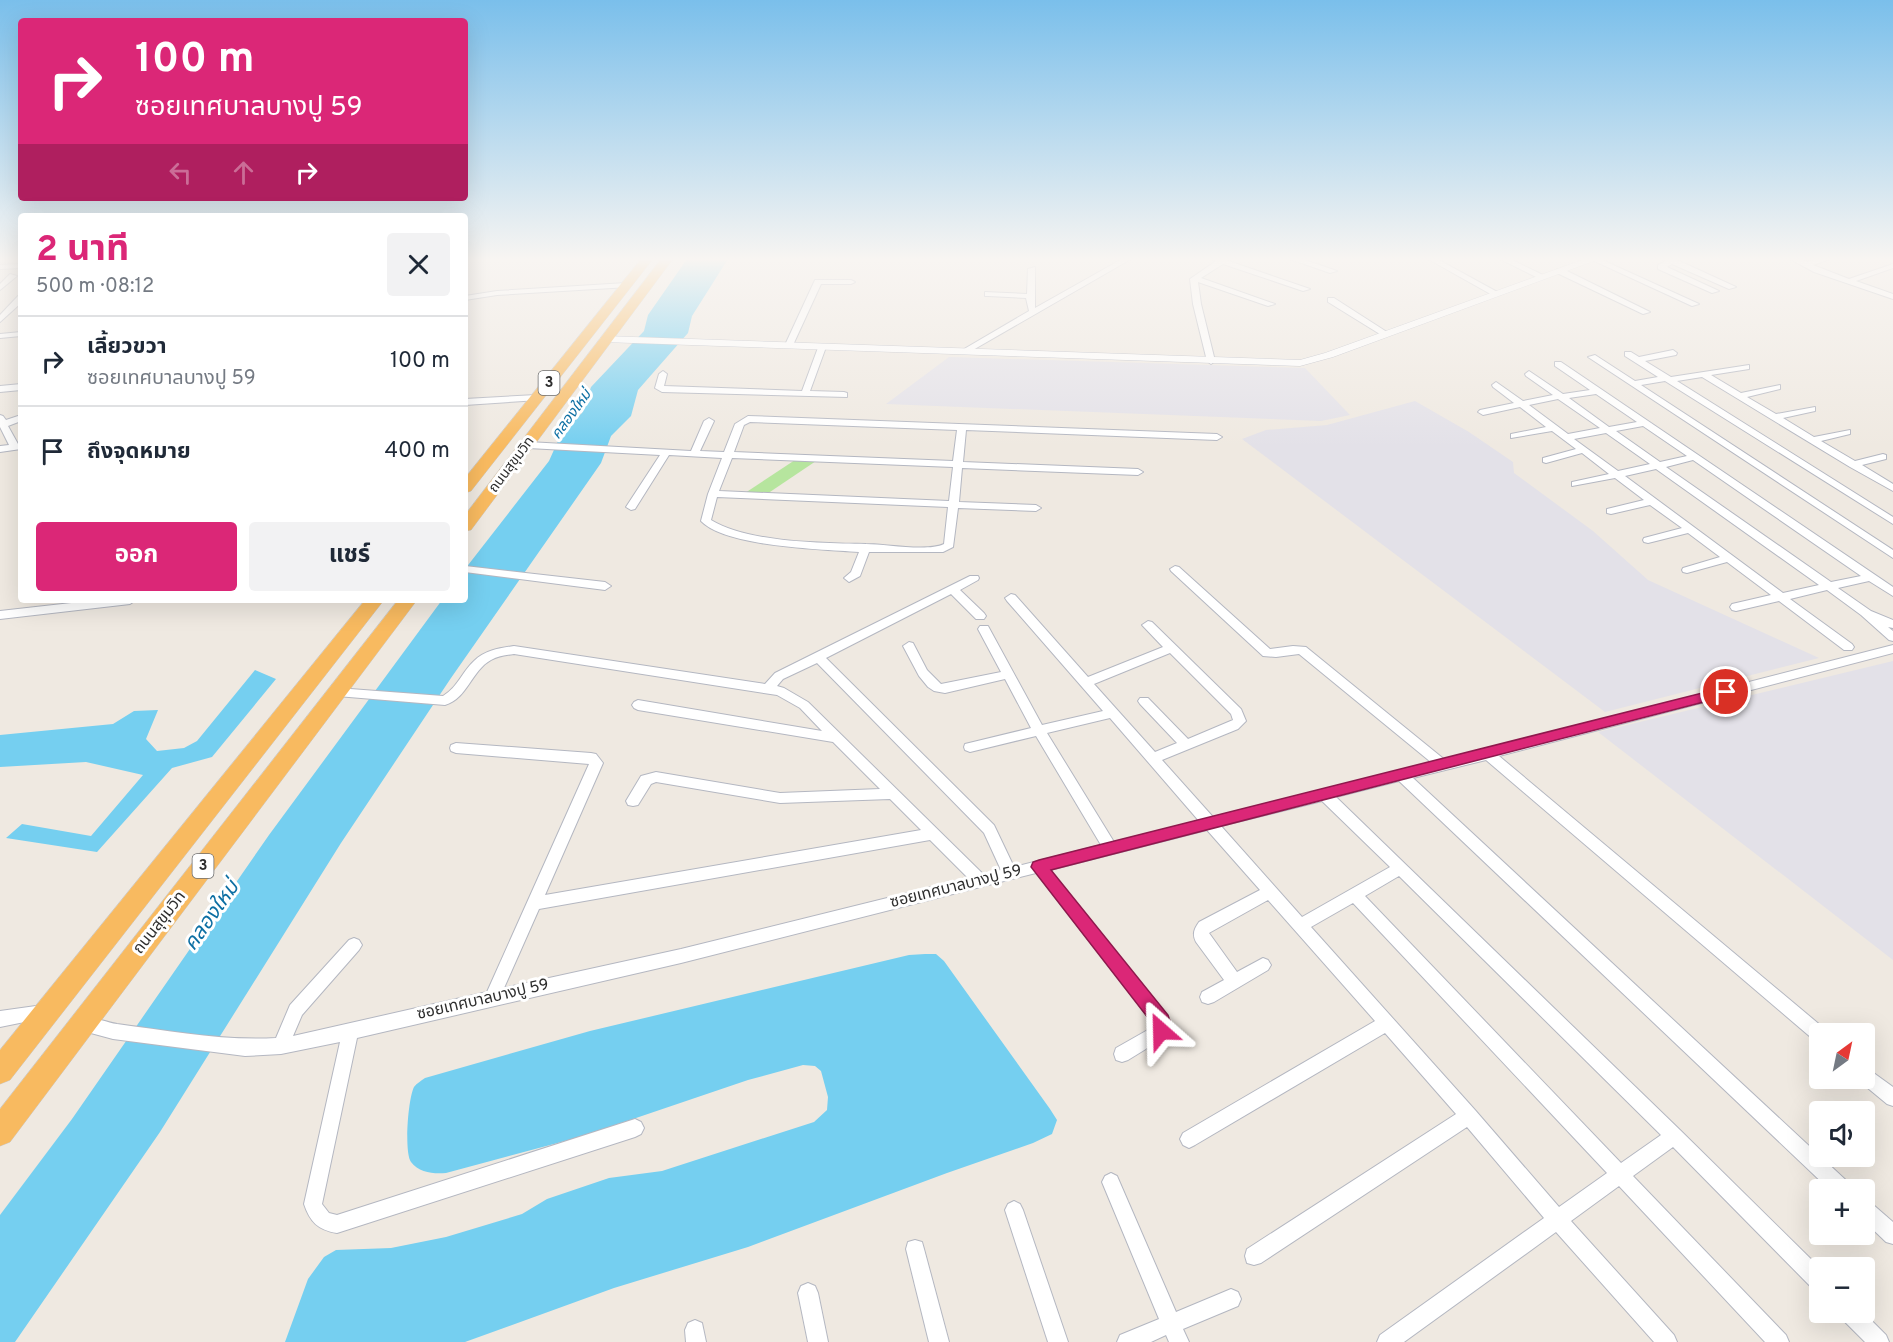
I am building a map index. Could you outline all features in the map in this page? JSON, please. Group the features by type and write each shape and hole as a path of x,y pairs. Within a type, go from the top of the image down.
{"highway":[{"name":"ถนนสุขุมวิท","path":"468,480 597,322"},
{"name":"ถนนสุขุมวิท","path":"468,522 528,445 618,322"},
{"name":"ถนนสุขุมวิท","path":"0,1071 373,603"},
{"name":"ถนนสุขุมวิท","path":"0,1132 406,603"}],"street":[{"path":"789,345 800,322"},
{"path":"963,352 1016,322"},
{"path":"1201,322 1211,361"},
{"path":"1366,322 1386,334"},
{"path":"604,339 1211,361 1307,362 1420,322"},
{"path":"0,336 18,334"},
{"path":"805,394 822,347"},
{"path":"1637,360 1673,352"},
{"path":"1628,354 1893,521"},
{"path":"1592,357 1893,555"},
{"path":"1558,364 1893,592"},
{"path":"1633,384 1746,367"},
{"path":"663,374 659,388 662,389 844,395"},
{"path":"1529,374 1865,612 1893,637"},
{"path":"1703,374 1893,488"},
{"path":"1496,385 1848,647"},
{"path":"0,389 18,387"},
{"path":"1739,396 1777,387"},
{"path":"1483,412 1597,390"},
{"path":"468,402 536,398"},
{"path":"1775,417 1812,409"},
{"path":"0,448 18,447 2,421 18,418"},
{"path":"962,428 949,545 946,548 937,550 775,543 724,532 708,525 706,521 727,455 740,424 748,419 1217,437"},
{"path":"694,454 709,421"},
{"path":"1567,437 1645,423"},
{"path":"1514,436 1554,428"},
{"path":"1813,440 1847,432"},
{"path":"528,445 666,453 1137,472"},
{"path":"1546,460 1584,450"},
{"path":"631,507 666,453"},
{"path":"1853,465 1883,457"},
{"path":"1575,484 1696,458"},
{"path":"713,494 1036,508"},
{"path":"1611,511 1654,501"},
{"path":"1648,540 1692,529"},
{"path":"849,578 856,574 866,547"},
{"path":"1687,570 1730,558"},
{"path":"468,569 605,586"},
{"path":"1175,569 1267,653 1274,655 1294,648 1302,650 1443,765"},
{"path":"1736,607 1871,577"},
{"path":"768,689 779,676 974,578"},
{"path":"953,589 980,616"},
{"path":"1011,598 1469,1116 1557,1220 1667,1342"},
{"path":"0,615 104,603"},
{"path":"1865,612 1893,624"},
{"path":"1148,625 1237,712 1240,721 1234,726 1153,758"},
{"path":"984,629 1039,731 1111,849"},
{"path":"909,646 930,682 937,688 945,689 1009,674"},
{"path":"1086,682 1172,648"},
{"name":"ซอยเทศบาลบางปู 59","path":"82,1024 114,1031 245,1048 281,1046 350,1032 681,956 1402,776 1893,649"},
{"path":"337,692 440,702 453,696 487,656 514,650 768,689 797,699 980,881"},
{"path":"818,657 989,829 1010,873"},
{"path":"1144,701 1186,745"},
{"path":"638,705 837,738"},
{"path":"970,747 1113,713"},
{"path":"456,748 595,760 596,768 492,998"},
{"path":"1488,754 1809,1026"},
{"path":"1402,776 1832,1179"},
{"path":"633,801 646,780 656,777 780,798 893,794"},
{"path":"1325,795 1809,1271"},
{"path":"536,903 933,834"},
{"path":"1039,867 1161,1021 1161,1031 1122,1054"},
{"path":"1300,925 1401,868"},
{"path":"1234,981 1201,938 1201,931 1204,927 1271,891"},
{"path":"1354,894 1779,1342"},
{"path":"281,1046 296,1010 354,945"},
{"path":"1208,997 1263,964"},
{"path":"0,1019 47,1011"},
{"path":"1189,1139 1387,1023"},
{"path":"350,1032 313,1204 316,1215 324,1222 337,1224 635,1128"},
{"path":"1875,1083 1893,1098"},
{"path":"1254,1256 1469,1116"},
{"path":"1387,1342 1674,1136"},
{"path":"1111,1182 1179,1342"},
{"path":"1014,1210 1058,1342"},
{"path":"1875,1218 1893,1235"},
{"path":"915,1249 939,1342"},
{"path":"808,1293 818,1342"},
{"path":"1127,1342 1231,1299"},
{"path":"1861,1323 1879,1342"}],"shaded area":[{"path":"949,357 1305,368 1350,415 1321,421 886,404"},
{"path":"1415,401 1469,432 1513,462 1514,473 1593,531 1648,580 1819,658 1605,712 1242,439 1266,430 1327,425"},
{"path":"1893,661 1893,960 1598,732"}],"green space":[{"path":"798,458 819,459 764,496 742,495"}],"water":[{"path":"646,322 691,322 688,333 638,390 631,416 611,436 601,463 451,678 341,843 160,1132 15,1342 0,1342 0,1215 72,1119 269,835 440,603 468,603 468,565 549,461 562,432 582,413 591,387 644,331"},
{"path":"255,670 276,679 212,757 172,768 97,852 6,838 22,824 91,836 143,775 86,762 0,767 0,735 113,724 134,711 158,710 146,739 157,751 184,748 197,741"},
{"path":"936,954 944,961 1050,1109 1057,1120 1052,1134 1033,1143 748,1247 614,1288 465,1342 285,1342 308,1279 324,1257 336,1250 391,1248 446,1237 522,1214 547,1199 609,1178 662,1171 814,1122 827,1110 828,1097 821,1071 815,1066 803,1065 748,1080 580,1137 446,1173 437,1173 422,1171 414,1166 409,1156 410,1102 414,1087 425,1078 590,1031 909,955"}],"route":[{"path":"1161,1031 1161,1021 1039,867 1726,692"}],"water label":[{"name":"คลองใหม่","path":"572,415"},
{"name":"คลองใหม่","path":"212,916"}]}
